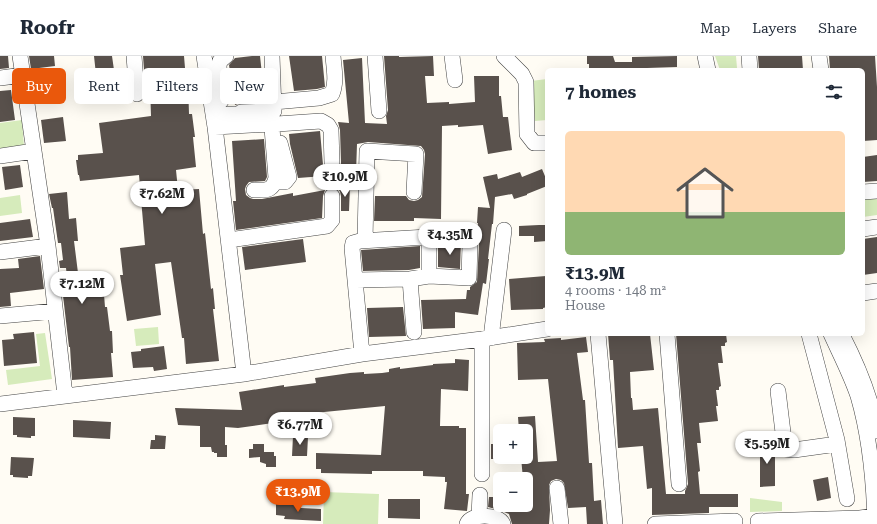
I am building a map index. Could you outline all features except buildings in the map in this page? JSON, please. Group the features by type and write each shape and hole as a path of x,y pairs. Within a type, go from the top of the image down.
{"street":[{"path":"20,56 21,68"},
{"path":"134,56 137,94"},
{"path":"204,56 214,121 244,374"},
{"path":"220,84 220,61 226,56"},
{"path":"254,190 269,190 274,185 276,178 272,56"},
{"path":"275,116 281,56"},
{"path":"214,121 275,116 332,94 335,82 333,56"},
{"path":"375,56 379,111"},
{"path":"452,56 455,80"},
{"path":"504,56 522,74 526,82 527,134 534,143 545,143"},
{"path":"705,56 708,68"},
{"path":"749,56 750,68"},
{"path":"819,56 821,68"},
{"path":"0,78 12,76"},
{"path":"27,104 48,246 65,395"},
{"path":"214,121 238,113 321,121 328,125 331,130 332,163"},
{"path":"365,240 367,150 416,154 414,192"},
{"path":"0,156 34,151"},
{"path":"865,192 877,191"},
{"path":"228,240 327,226 332,220 332,196"},
{"path":"865,229 877,227"},
{"path":"482,474 486,339 504,230"},
{"path":"362,354 352,245 357,241 365,240 444,236"},
{"path":"429,242 429,276"},
{"path":"356,280 410,279 429,276 468,278 470,244"},
{"path":"0,252 48,246"},
{"path":"410,279 414,332"},
{"path":"865,292 877,291"},
{"path":"0,316 55,311"},
{"path":"0,404 244,374 362,354 545,330"},
{"path":"598,336 615,524"},
{"path":"667,336 679,484"},
{"path":"810,336 838,444 847,499"},
{"path":"758,521 787,522 876,518 866,427 857,396 832,336"},
{"path":"842,336 863,378 873,411 877,432"},
{"path":"778,391 785,449 794,450 838,444"},
{"path":"557,488 561,524"},
{"path":"480,495 473,520 498,517 503,524"},
{"path":"655,524 735,521"}],"green space":[{"path":"715,56 736,56 737,68 719,68"},
{"path":"545,79 545,120 535,121 531,81"},
{"path":"22,120 24,147 0,149 0,123"},
{"path":"20,195 22,213 0,216 0,198"},
{"path":"877,195 877,215 865,217 865,197"},
{"path":"158,327 159,344 136,346 134,329"},
{"path":"45,333 52,379 8,385 6,370 40,366 36,334"},
{"path":"324,492 379,494 378,524 323,524"},
{"path":"750,498 782,502 782,511 750,512"}]}
